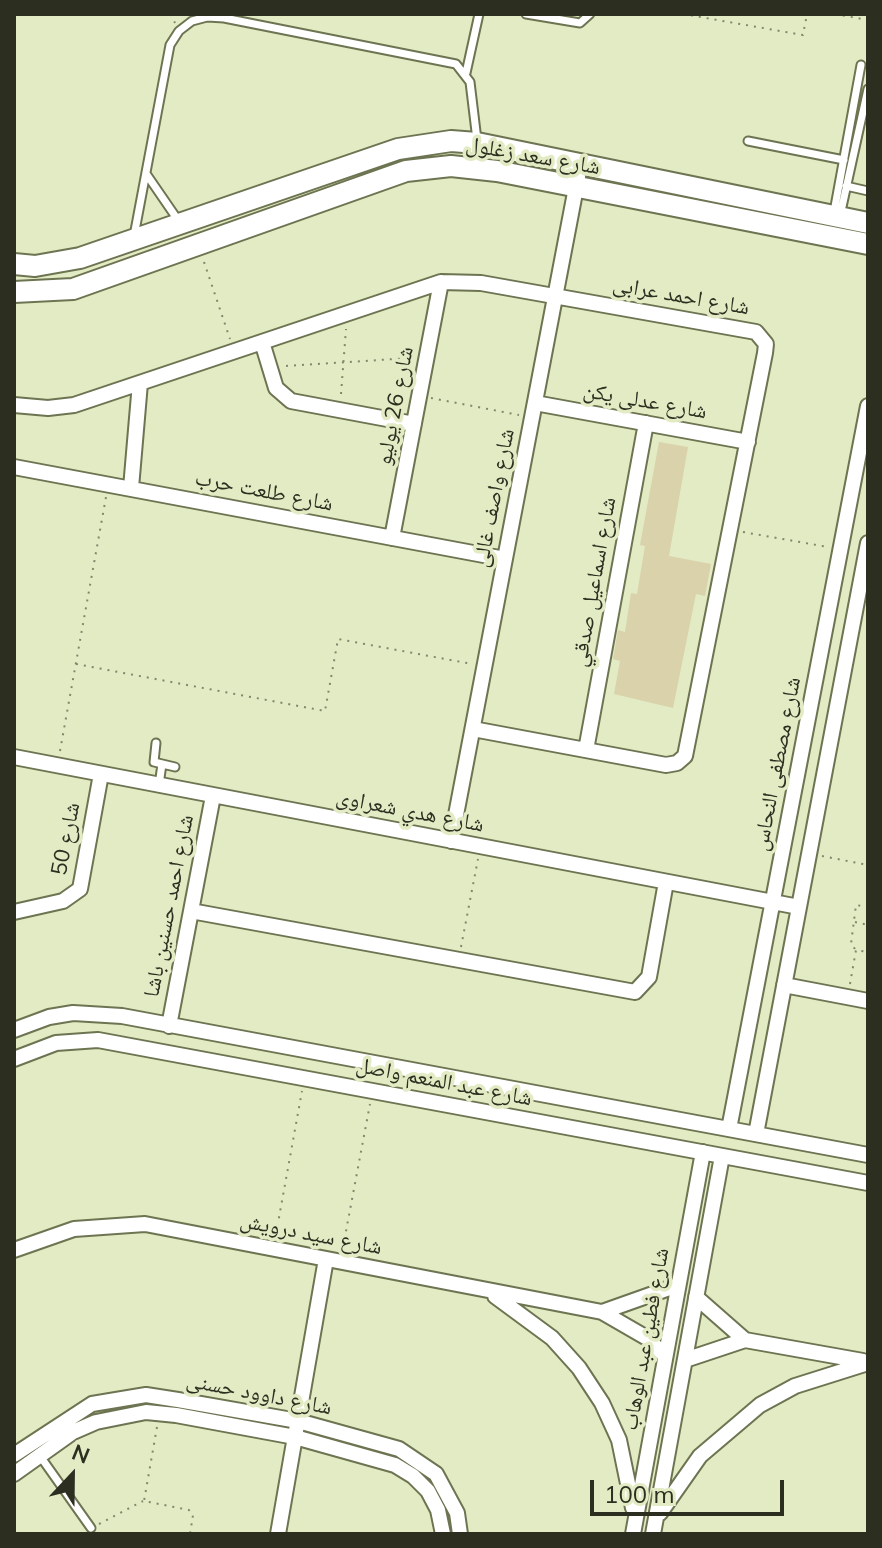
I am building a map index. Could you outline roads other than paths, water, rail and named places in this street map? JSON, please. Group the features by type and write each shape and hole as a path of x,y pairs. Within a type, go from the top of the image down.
{"street":[{"name":"شارع سعد زغلول","path":"14,264 58,264 398,149 437,142 477,143 868,223"},
{"name":"شارع واصف غالى","path":"451,841 581,164"},
{"name":"شارع سعد زغلول","path":"14,292 73,289 406,171 428,167 474,167 868,244"},
{"path":"180,224 194,247"},
{"path":"133,240 131,249 138,267"},
{"name":"شارع احمد عرابى","path":"14,405 48,408 74,405 441,282 481,283 756,332 766,344 685,756 677,763 666,765 473,729"},
{"name":"شارع 26 يوليو","path":"392,538 441,282"},
{"path":"262,342 276,388 291,401 414,424"},
{"path":"131,488 140,383"},
{"name":"شارع مصطفى النحاس","path":"729,1129 868,406"},
{"name":"شارع عدلى يكن","path":"534,410 646,423 748,442"},
{"name":"شارع اسماعيل صدقي","path":"586,750 646,423"},
{"name":"شارع طلعت حرب","path":"14,467 505,559"},
{"path":"756,1134 868,542 842,544"},
{"name":"شارع هدي شعراوى","path":"14,757 799,907"},
{"name":"شارع 50","path":"14,912 63,901 80,889 101,774"},
{"name":"شارع احمد حسنين باشا","path":"169,1026 213,796"},
{"path":"191,911 635,992 649,977 666,882"},
{"path":"784,985 868,1001"},
{"name":"شارع عبد المنعم واصل","path":"14,1030 49,1017 73,1013 122,1016 868,1155"},
{"name":"شارع عبد المنعم واصل","path":"14,1059 56,1043 98,1040 868,1183"},
{"path":"339,1085 345,1058"},
{"path":"669,1146 665,1131 675,1119"},
{"path":"790,1169 797,1156 795,1141"},
{"name":"شارع فطين عبد الوهاب","path":"634,1528 703,1152"},
{"name":"شارع فطين عبد الوهاب","path":"654,1527 722,1156"},
{"name":"شارع سيد درويش","path":"14,1250 40,1238 109,1224 145,1224 602,1312 647,1338 665,1356"},
{"path":"278,1534 298,1421 333,1260"},
{"path":"602,1312 678,1285"},
{"path":"484,1290 520,1311 552,1338 579,1368 602,1403 619,1440 630,1480 634,1528"},
{"path":"696,1297 745,1340"},
{"path":"685,1360 745,1340 868,1363"},
{"path":"654,1527 700,1456 728,1429 795,1386 868,1363"},
{"name":"شارع داوود حسنى","path":"14,1455 68,1417 118,1397 146,1395 298,1421 399,1449 419,1459 448,1492 460,1534"},
{"name":"شارع داوود حسنى","path":"14,1474 73,1432 96,1422 121,1415 159,1414 295,1437 395,1465 413,1476 438,1510 443,1534"}],"lane":[{"path":"466,73 479,14"},
{"path":"526,14 580,23 590,14"},
{"path":"133,240 170,45 179,31 192,21 207,17 224,18 443,59 466,73 470,82 477,143"},
{"path":"836,217 861,65"},
{"path":"836,217 868,89"},
{"path":"748,141 844,160"},
{"path":"147,175 180,224"},
{"path":"846,186 868,191"},
{"path":"156,743 153,761 175,767"},
{"path":"159,785 162,764"},
{"path":"40,1456 91,1528"}]}
